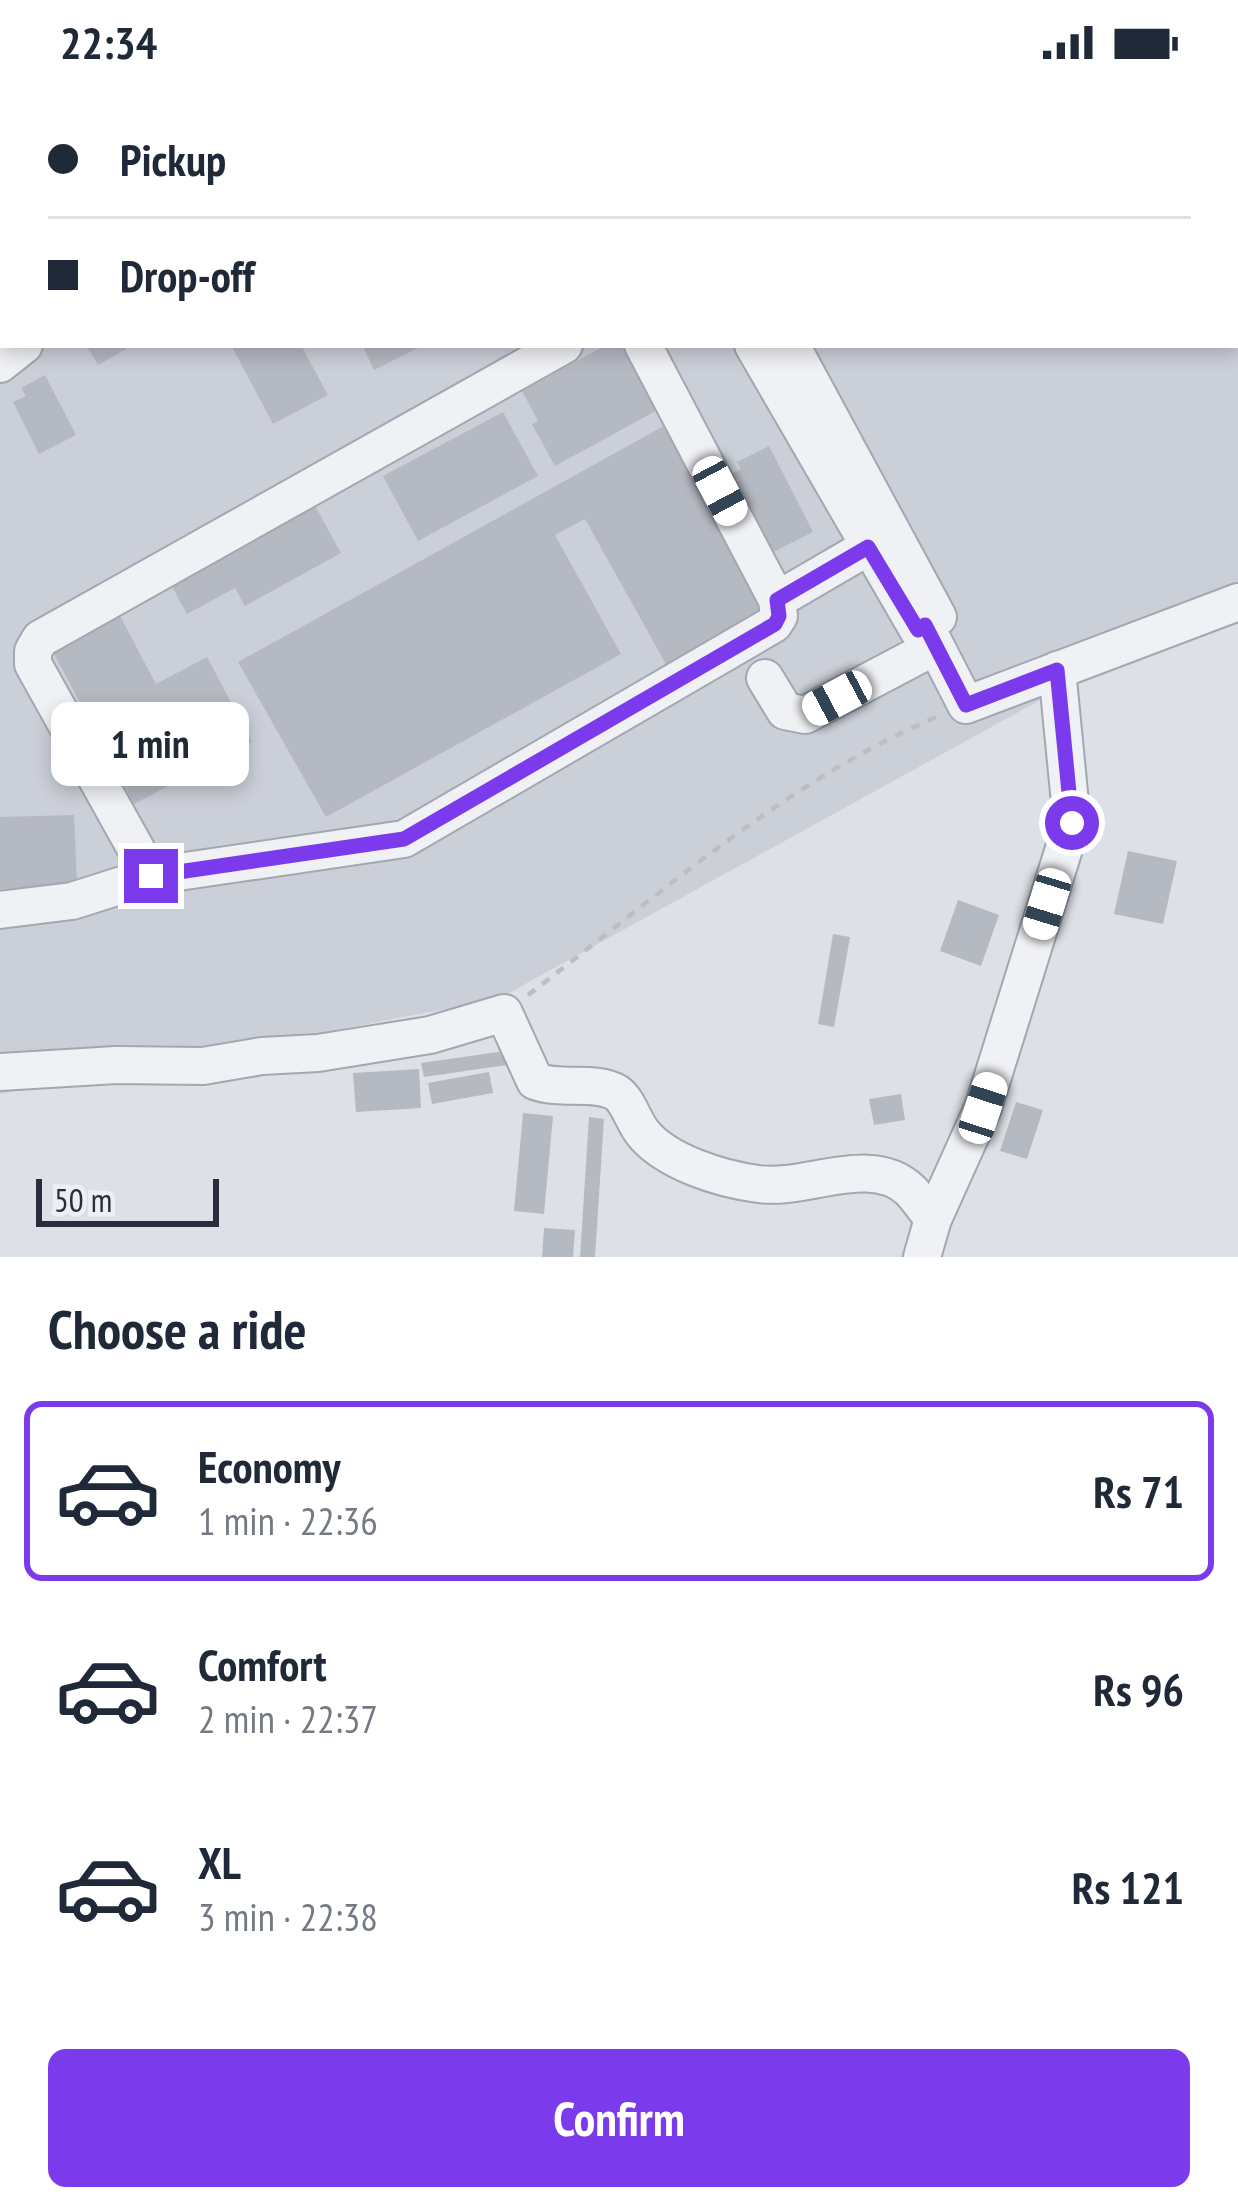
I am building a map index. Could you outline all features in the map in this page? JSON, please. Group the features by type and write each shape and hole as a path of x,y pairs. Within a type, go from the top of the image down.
{"street":[{"path":"151,876 33,664 33,651 40,640 559,348"},
{"path":"0,910 72,901 151,876 404,839 775,624 777,600 645,348"},
{"path":"755,348 868,547 918,630 929,636 966,705 1238,602"},
{"path":"765,678 785,711 805,715 929,636 938,617 792,348"},
{"path":"777,600 868,547"},
{"path":"922,1257 932,1219 983,1108 1072,823 1057,670"},
{"path":"0,1072 203,1066 318,1053 430,1035 504,1013 536,1081 555,1088 599,1087 618,1094 645,1136 690,1164 754,1184 792,1186 845,1173 887,1175 909,1189 932,1219"}],"path":[{"path":"504,1013 782,803 898,734 966,705"}],"shaded area":[{"path":"0,348 1238,348 1238,591 498,999 0,1094"}],"building":[{"path":"88,348 128,348 98,365"},
{"path":"233,348 303,348 328,395 273,424"},
{"path":"363,348 418,348 374,370"},
{"path":"601,348 634,348 665,406 555,466 532,424 538,421 522,391"},
{"path":"45,375 76,435 39,454 13,402 26,396 21,388"},
{"path":"503,412 538,476 418,541 383,476"},
{"path":"671,422 774,607 667,666 585,519 555,535 621,654 326,817 238,662"},
{"path":"769,446 813,532 759,559 719,480 741,469 737,462"},
{"path":"314,504 341,553 245,606 235,588 187,614 170,583"},
{"path":"120,616 156,684 207,657 252,742 134,804 53,652"},
{"path":"74,815 77,886 0,889 0,817"},
{"path":"1128,851 1177,861 1163,924 1114,914"},
{"path":"958,900 999,915 981,966 940,951"},
{"path":"833,934 850,937 834,1027 818,1024"},
{"path":"511,1050 513,1064 424,1077 421,1063"},
{"path":"419,1069 421,1108 356,1112 353,1073"},
{"path":"489,1072 493,1093 432,1104 428,1083"},
{"path":"901,1094 905,1120 874,1125 869,1099"},
{"path":"1016,1102 1043,1110 1027,1159 1000,1151"},
{"path":"523,1113 553,1116 544,1214 514,1211"},
{"path":"589,1117 604,1119 595,1257 580,1257"},
{"path":"544,1228 575,1230 573,1257 542,1257"}],"route":[{"path":"151,876 404,839 775,624 777,600 868,547 918,630 925,625 966,705 1057,670 1072,823"}]}
